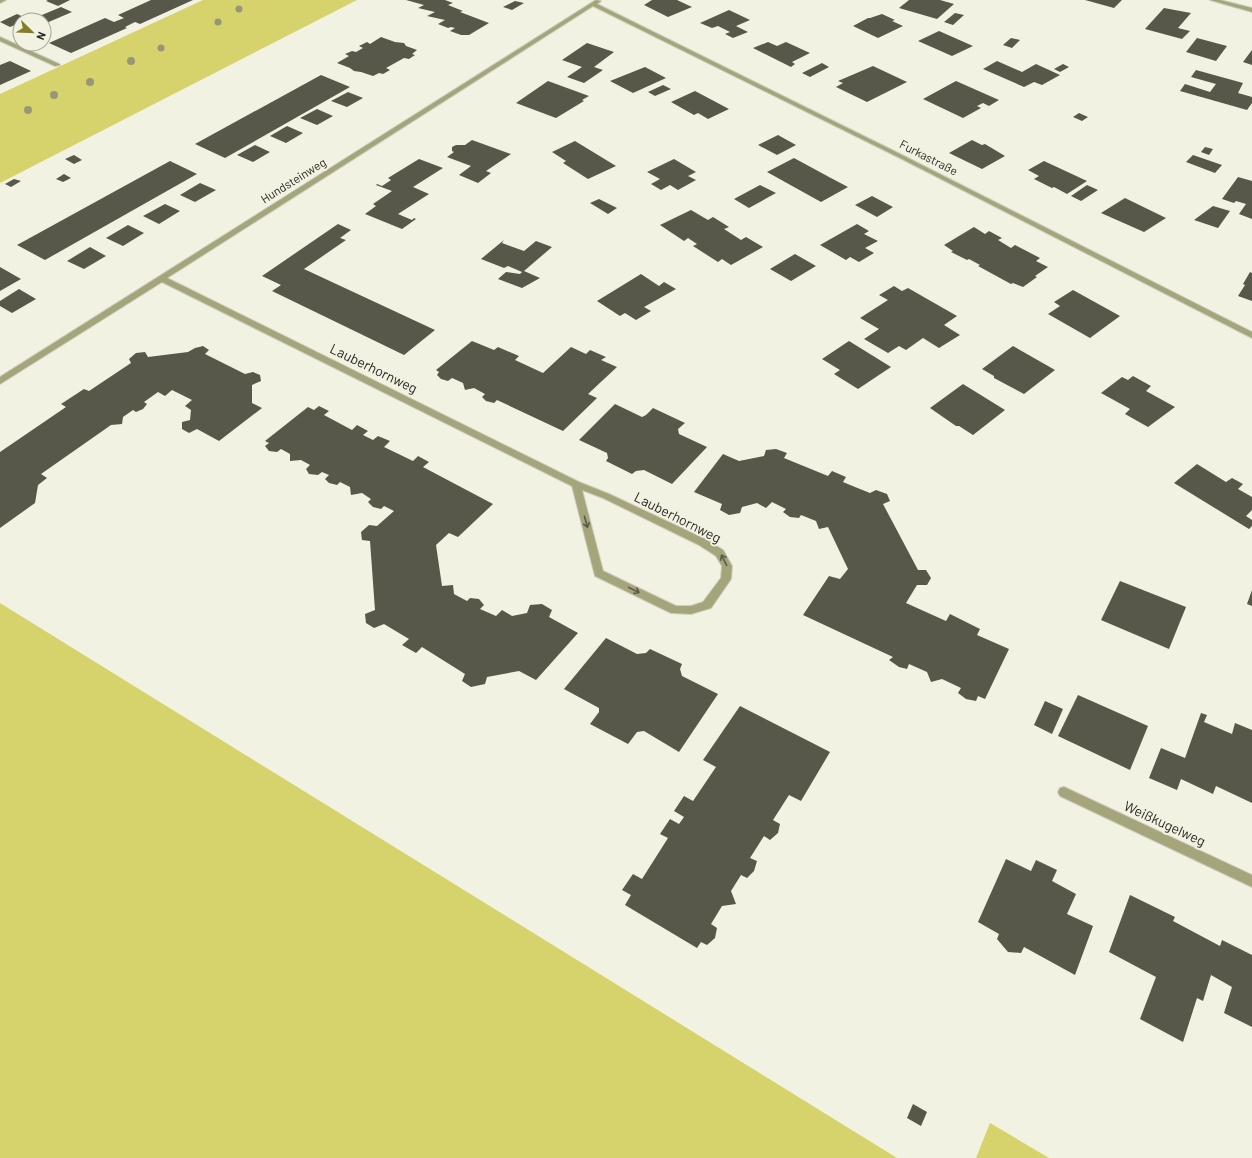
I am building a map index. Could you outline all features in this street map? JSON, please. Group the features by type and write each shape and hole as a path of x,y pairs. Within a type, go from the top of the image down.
{"street":[{"path":"1213,0 1252,10"},
{"name":"Hundsteinweg","path":"0,381 596,2"},
{"name":"Furkastraße","path":"596,2 1252,335"},
{"path":"0,39 57,65"},
{"name":"Lauberhornweg","path":"160,278 576,484 606,496 695,538 720,553 727,566 726,579 707,605 691,610 675,610 599,573 576,484"},
{"name":"Weißkugelweg","path":"1064,792 1252,881"}],"shaded area":[{"path":"203,0 357,0 0,183 0,94"},
{"path":"0,603 50,634 897,1158 0,1158"},
{"path":"990,1123 1049,1158 976,1158"}],"building":[{"path":"70,0 58,6 46,1"},
{"path":"151,0 193,0 140,24 135,22 125,27 127,28 71,53 52,44 52,42 105,18 114,22 124,18 118,15"},
{"path":"406,0 445,0 453,3 448,5 463,11 460,12 489,23 469,35 461,35 450,31 455,28 448,28 438,24 445,20 427,16 435,12 418,8 424,5"},
{"path":"652,0 677,0 692,7 668,17 644,5"},
{"path":"909,0 940,0 954,4 937,19 899,8"},
{"path":"1085,0 1122,0 1114,8"},
{"path":"515,1 524,3 512,10 503,7"},
{"path":"61,7 72,12 52,21 52,12 49,12"},
{"path":"1164,8 1191,13 1178,28 1190,31 1182,39 1145,29"},
{"path":"729,10 750,20 736,26 748,32 733,38 725,34 730,32 718,26 712,28 700,23"},
{"path":"955,13 964,15 953,25 944,22"},
{"path":"882,14 895,20 892,21 903,26 878,38 853,26 868,18"},
{"path":"12,16 12,26 10,27 0,22"},
{"path":"939,31 973,46 952,56 918,41"},
{"path":"381,37 395,42 404,43 406,46 417,50 412,54 415,55 409,59 404,58 386,68 390,70 383,74 379,73 373,76 354,71 337,63 349,56 345,54 352,51 356,52 363,48 359,46 367,42 370,44"},
{"path":"1011,38 1020,40 1012,48 1003,45"},
{"path":"1197,38 1227,46 1216,61 1186,52"},
{"path":"768,42 777,46 786,42 810,53 792,62 795,64 791,67 753,48"},
{"path":"587,43 614,52 594,67 603,70 584,83 567,77 582,67 562,60"},
{"path":"1252,50 1252,65 1243,62"},
{"path":"10,61 31,71 0,85 0,65"},
{"path":"997,61 1022,72 1036,64 1060,75 1042,85 1034,82 1024,87 983,69"},
{"path":"822,63 829,67 810,77 802,73"},
{"path":"1063,64 1069,67 1060,72 1054,69"},
{"path":"873,66 907,82 867,102 836,87 843,83 838,81"},
{"path":"645,67 666,78 633,93 610,81"},
{"path":"1196,70 1243,83 1238,93 1252,97 1252,103 1247,110 1180,91 1185,84 1210,92 1216,84 1191,77"},
{"path":"321,75 350,87 225,158 195,144"},
{"path":"548,81 589,96 582,100 584,101 556,118 516,103"},
{"path":"956,81 999,100 989,106 983,103 977,106 981,108 963,118 923,99"},
{"path":"663,85 671,89 655,96 648,92"},
{"path":"695,91 729,109 708,119 698,113 694,115 671,102"},
{"path":"348,92 363,98 347,107 331,101"},
{"path":"317,109 333,116 317,125 300,118"},
{"path":"1079,113 1088,117 1082,121 1073,117"},
{"path":"287,126 303,133 286,143 270,136"},
{"path":"778,135 796,145 777,155 758,145"},
{"path":"472,140 511,154 486,171 491,173 478,183 459,175 471,166 447,157 454,152 452,151 452,147 456,145 465,145"},
{"path":"972,140 982,145 985,144 1005,156 982,169 949,153"},
{"path":"575,141 616,166 588,179 563,163 566,161 552,152"},
{"path":"255,145 270,152 253,162 237,155"},
{"path":"1205,147 1213,149 1209,155 1201,152"},
{"path":"74,155 82,160 74,164 65,159"},
{"path":"1193,155 1222,165 1215,173 1186,162"},
{"path":"794,158 848,187 821,202 767,172"},
{"path":"419,159 443,168 413,187 429,194 398,214 412,220 414,218 416,219 402,229 365,214 376,206 373,204 392,191 376,185 382,186 391,180 388,178"},
{"path":"674,159 696,172 688,176 696,180 678,190 670,185 661,190 651,184 660,179 647,172"},
{"path":"170,161 197,174 45,260 17,245"},
{"path":"1044,161 1087,181 1067,194 1054,187 1052,188 1034,179 1039,176 1028,170"},
{"path":"64,174 71,178 63,182 56,179"},
{"path":"1238,177 1252,181 1252,219 1239,214 1246,204 1236,201 1234,203 1222,199"},
{"path":"14,179 21,181 11,187 5,184"},
{"path":"200,183 216,190 195,202 180,195"},
{"path":"760,185 776,193 749,208 734,199"},
{"path":"1087,185 1098,190 1081,201 1071,196"},
{"path":"872,196 893,207 877,217 855,205"},
{"path":"1125,198 1166,218 1144,232 1101,213"},
{"path":"599,199 617,208 608,214 590,203"},
{"path":"165,204 180,211 159,224 143,216"},
{"path":"1213,206 1230,211 1218,228 1194,220"},
{"path":"691,210 708,220 713,217 729,227 724,229 741,240 746,237 763,247 731,265 722,259 718,262 693,246 697,244 688,238 684,241 660,225"},
{"path":"338,224 351,230 340,238 346,240 304,269 435,330 404,355 272,291 281,285 262,276"},
{"path":"857,224 869,231 864,234 878,241 865,248 874,253 859,262 850,257 846,260 820,245"},
{"path":"128,225 144,233 123,246 106,238"},
{"path":"974,227 985,234 989,231 1002,238 998,240 1011,248 1015,245 1040,258 1036,261 1048,267 1023,287 1013,283 1011,284 978,266 980,265 969,259 967,260 951,252 953,251 944,245"},
{"path":"504,240 502,243 524,251 536,241 552,247 524,271 540,278 522,288 498,279 506,272 520,274 522,272 508,266 504,268 481,259"},
{"path":"90,247 106,256 84,269 67,261"},
{"path":"795,254 816,266 791,281 770,269"},
{"path":"0,267 21,279 0,291"},
{"path":"1250,272 1252,273 1252,301 1238,296 1245,285 1243,284"},
{"path":"641,274 659,286 664,282 676,289 644,307 651,311 636,320 625,313 620,316 597,301"},
{"path":"894,286 902,291 908,288 957,316 944,325 960,335 939,348 923,338 906,350 899,346 888,353 864,339 879,329 860,318 888,300 879,295"},
{"path":"19,289 36,299 12,313 0,306 0,301"},
{"path":"1073,290 1120,316 1090,338 1048,314 1060,306 1054,302"},
{"path":"472,341 494,350 498,347 519,356 515,360 543,373 571,347 586,354 590,350 606,357 601,360 617,367 588,394 597,398 563,431 497,400 494,403 486,401 482,397 485,394 474,388 465,390 463,383 452,378 448,381 441,379 437,375 439,372 436,370"},
{"path":"849,341 891,367 858,389 834,374 840,370 822,359"},
{"path":"203,346 209,350 205,354 245,374 253,372 260,375 261,381 252,385 252,403 262,408 219,441 197,429 189,433 182,429 182,422 190,420 191,410 185,406 192,400 172,390 165,396 158,392 144,402 147,404 143,409 136,412 133,410 123,417 122,424 111,425 41,474 47,478 38,485 35,503 0,528 0,452 66,407 61,404 84,389 89,391 131,363 129,359 136,353 145,352 148,357 188,352"},
{"path":"1013,346 1055,370 1024,394 994,378 994,376 982,369"},
{"path":"1133,376 1151,386 1146,391 1175,407 1148,427 1125,414 1130,409 1101,393 1122,377 1128,380"},
{"path":"963,384 1005,410 973,435 959,426 956,426 930,408"},
{"path":"615,404 642,417 653,408 685,423 678,429 679,434 707,447 672,484 644,470 636,471 632,474 606,461 608,458 607,453 579,440"},
{"path":"319,406 329,411 324,415 352,430 357,425 368,431 363,435 373,440 378,436 390,441 384,447 413,461 418,456 429,462 423,467 493,504 458,537 449,533 436,545 442,586 453,585 454,594 467,601 470,598 479,599 484,605 480,609 496,616 502,610 512,616 527,613 530,605 542,604 552,610 549,617 578,633 536,680 519,671 487,677 485,684 471,687 462,681 465,674 422,647 416,653 402,645 409,639 384,624 374,628 366,623 365,614 375,610 370,541 362,540 361,532 369,525 377,526 394,511 384,506 381,509 373,507 368,502 371,499 362,493 351,495 350,487 340,482 337,485 329,483 325,479 329,475 322,472 318,475 309,474 306,469 310,465 301,460 290,461 290,454 281,449 277,452 269,451 265,446 269,443 265,441 308,407 314,410"},
{"path":"776,449 787,453 784,458 828,476 832,471 846,477 843,482 855,487 870,493 876,490 887,494 890,501 883,504 918,570 926,570 931,578 927,585 917,585 906,603 946,621 950,614 980,629 977,635 1009,649 985,699 978,696 976,701 966,699 958,693 961,688 942,679 931,682 927,672 909,664 907,669 899,667 889,660 893,657 803,615 829,576 840,579 848,569 828,527 819,529 816,521 801,515 799,518 790,517 783,512 786,509 772,502 766,508 757,503 742,507 740,513 729,515 720,510 722,504 694,492 723,454 739,461 764,456 766,450"},
{"path":"1197,464 1226,482 1232,478 1243,484 1238,489 1252,497 1252,510 1246,516 1252,520 1252,526 1249,529 1174,483"},
{"path":"1120,581 1186,607 1169,649 1101,620"},
{"path":"1252,590 1252,606 1247,604"},
{"path":"606,638 637,654 646,653 650,649 682,664 680,669 682,676 718,694 679,752 644,731 637,732 628,744 590,724 599,712 599,708 564,689"},
{"path":"1078,695 1148,726 1130,770 1058,736"},
{"path":"1045,701 1063,709 1052,734 1034,725"},
{"path":"740,706 830,752 801,801 789,795 773,820 780,824 778,833 770,840 764,836 750,858 757,861 754,871 747,878 741,875 731,891 736,904 722,906 711,924 717,928 715,938 707,945 701,942 697,948 625,905 631,895 622,890 633,874 642,879 668,838 660,834 670,819 679,824 684,817 674,811 684,796 693,801 716,767 703,760"},
{"path":"1201,713 1207,715 1204,722 1232,734 1235,723 1252,730 1252,803 1216,786 1213,794 1181,779 1177,790 1149,778 1161,748 1185,758"},
{"path":"1006,859 1031,871 1036,860 1057,870 1052,881 1076,894 1067,914 1093,926 1075,975 1024,947 1021,953 1008,952 997,939 999,934 978,922"},
{"path":"1130,895 1175,917 1173,921 1220,946 1222,940 1252,955 1252,1027 1224,1013 1232,987 1211,975 1203,1001 1197,998 1183,1042 1140,1019 1156,977 1109,952"},
{"path":"913,1104 927,1112 921,1126 907,1118"}]}
